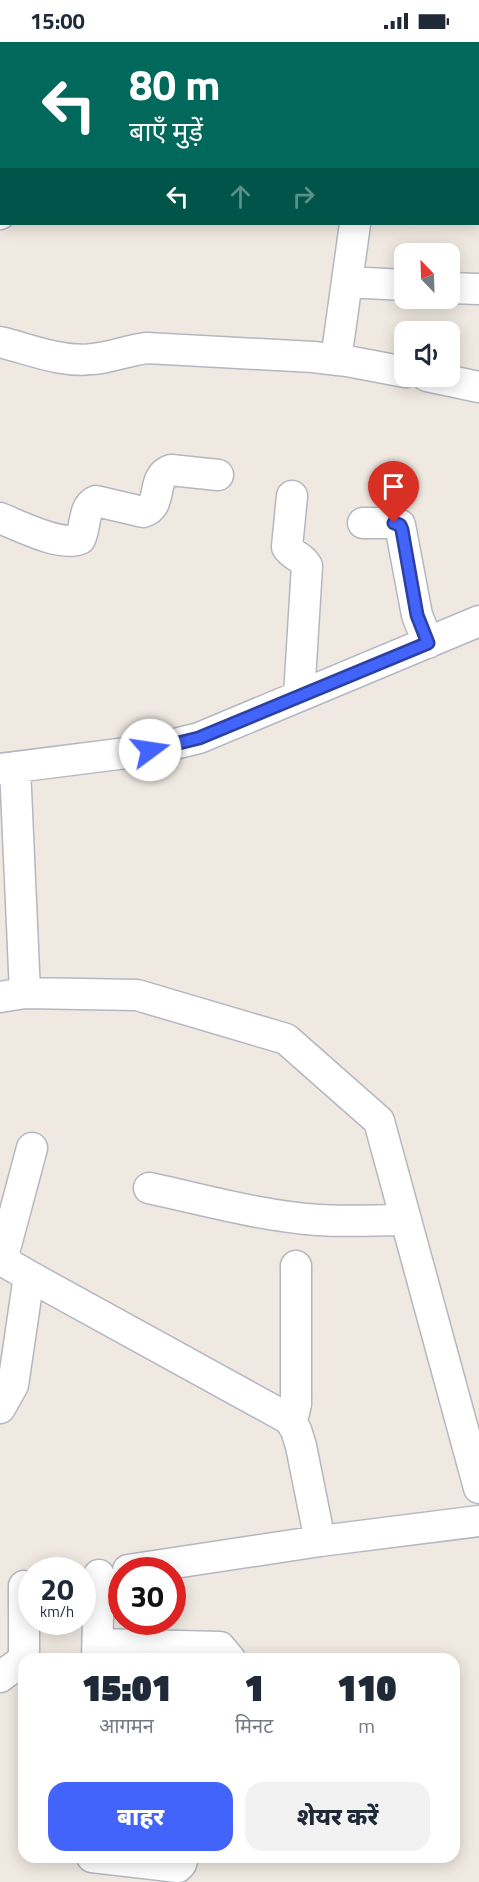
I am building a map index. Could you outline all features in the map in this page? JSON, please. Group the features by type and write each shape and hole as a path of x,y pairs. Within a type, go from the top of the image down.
{"street":[{"path":"336,360 355,225"},
{"path":"347,282 394,284"},
{"path":"460,289 479,290"},
{"path":"0,342 63,358 92,359 131,349 147,348 336,360 394,370"},
{"path":"460,383 479,387"},
{"path":"0,518 56,540 74,541 80,539 91,503 96,501 143,512 154,506 161,476 165,472 171,470 218,475"},
{"path":"292,496 287,547 290,553 301,557 307,566 299,696"},
{"path":"363,523 400,525 417,615 428,643"},
{"path":"479,621 199,738 150,750 8,768 13,995 137,995 286,1039 379,1121 479,1488"},
{"path":"32,1148 1,1260 289,1419 296,1430 301,1446 320,1541"},
{"path":"149,1188 256,1212 298,1218 406,1220"},
{"path":"289,1419 294,1413 296,1404 296,1266"},
{"path":"0,1408 13,1385 28,1276"},
{"path":"186,1562 320,1541 479,1521"},
{"path":"108,1574 98,1652 220,1647 225,1653"},
{"path":"22,1635 24,1653"},
{"path":"0,1677 18,1665"},
{"path":"144,1863 178,1867 181,1863"}],"route":[{"path":"150,750 199,738 428,643 417,615 402,530 400,525 394,523"}]}
